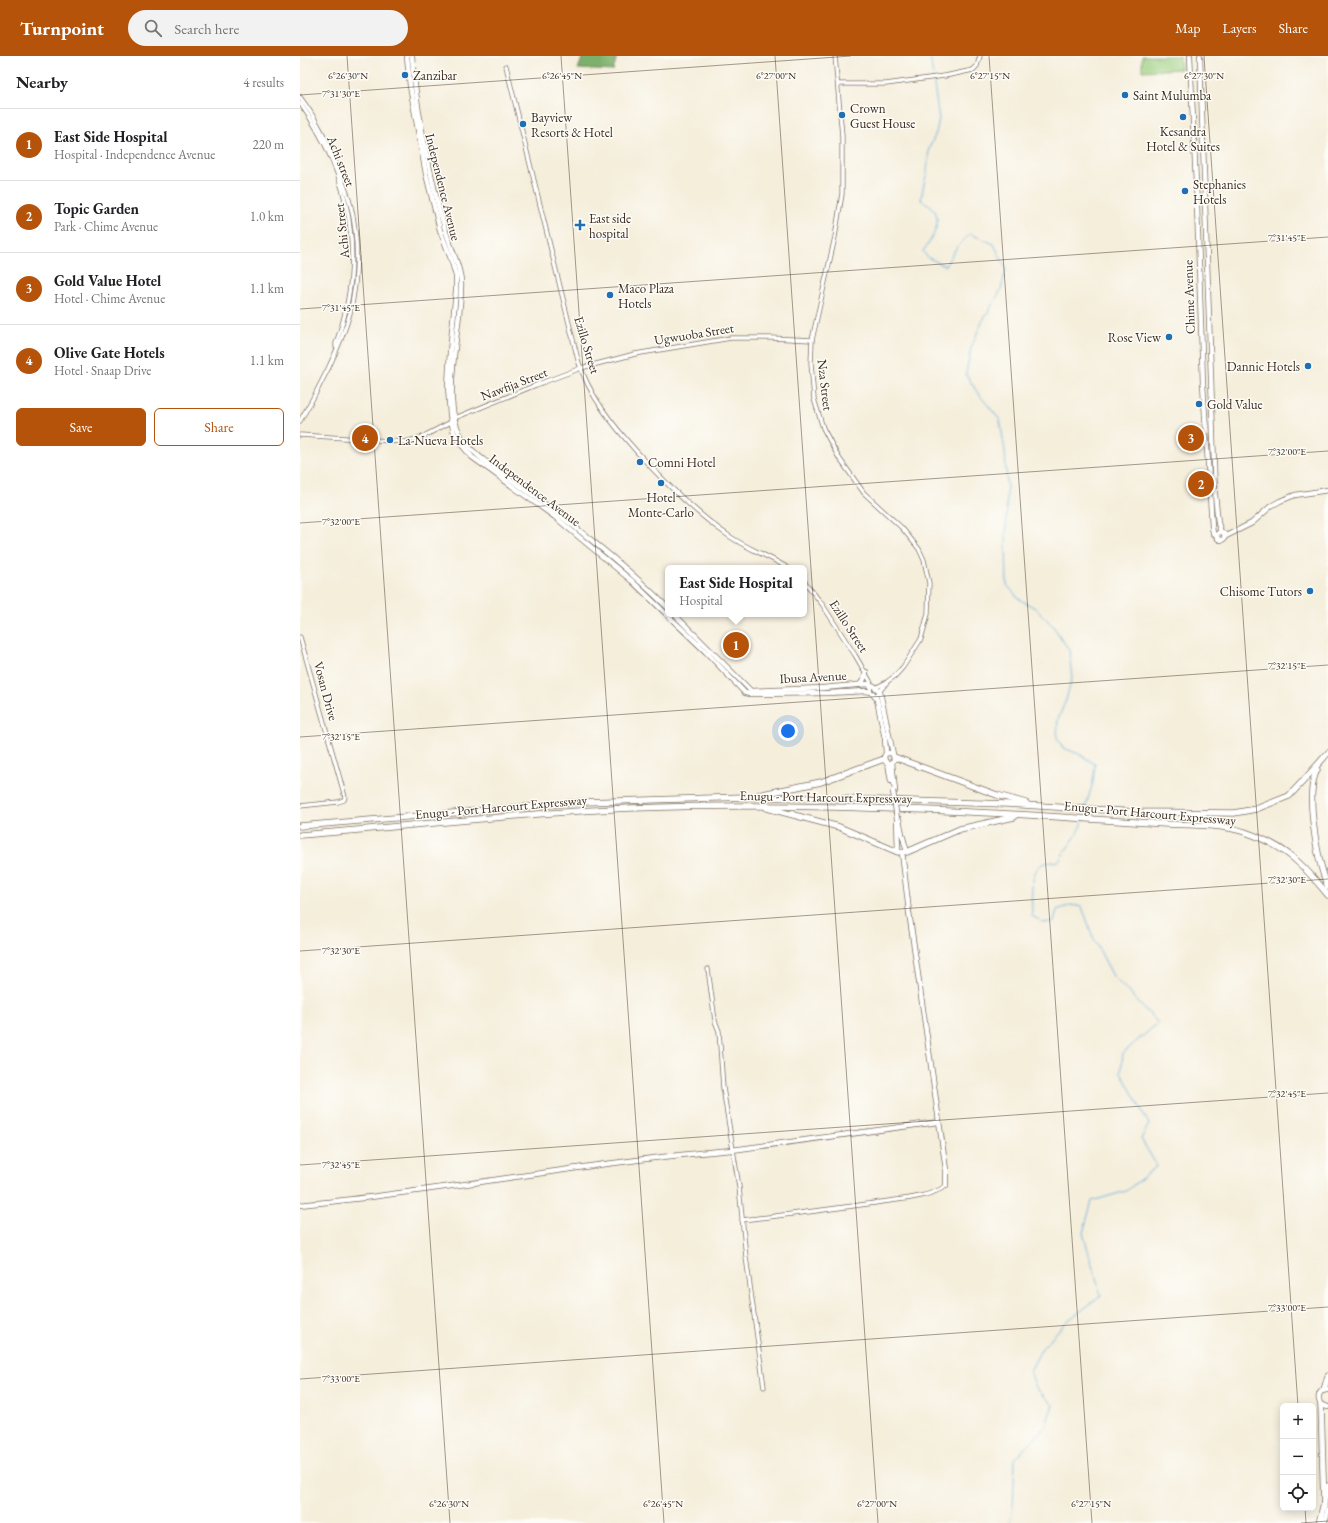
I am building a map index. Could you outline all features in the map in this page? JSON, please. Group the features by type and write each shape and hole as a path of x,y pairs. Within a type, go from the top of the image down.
{"highway":[{"path":"300,826 583,802 746,797 1040,806 1132,812 1245,812 1289,796 1328,753"},
{"path":"746,797 821,782 889,758 997,795 1040,806"},
{"path":"1321,760 1312,781 1312,801 1318,849 1328,887"},
{"path":"757,805 839,827 902,852 960,828 1021,815"},
{"name":"Enugu - Port Harcourt Expressway","path":"300,835 610,810 757,805 880,808 1092,818 1191,825 1244,832 1291,855 1328,895"},
{"path":"1326,1390 1328,1376"},
{"path":"1319,1523 1326,1508 1321,1405"},
{"path":"1324,1523 1328,1486"}],"main road":[{"name":"Independence Avenue","path":"407,56 410,86 429,174 442,229 453,258 458,282 458,297 448,386 453,420 458,439 472,457 525,495 588,544 665,611"},
{"name":"Independence Avenue","path":"412,56 416,94 429,174"},
{"name":"Chime Avenue","path":"1190,56 1203,384 1212,527 1213,533 1216,536 1218,533 1223,534 1218,523 1216,494 1200,56"},
{"name":"Independence Avenue","path":"453,420 460,434 471,450 540,500 601,548 665,605"},
{"path":"1223,534 1236,532 1252,523 1264,512 1280,501 1295,495 1328,490"},
{"name":"Independence Avenue","path":"671,617 746,691"},
{"name":"Independence Avenue","path":"676,617 689,633"},
{"path":"860,685 866,672"},
{"name":"Ibusa Avenue","path":"746,691 860,685 874,686"},
{"path":"874,686 878,694 894,791 909,912 946,1170 946,1186"},
{"name":"Ibusa Avenue","path":"746,691 828,693 871,691"},
{"path":"871,691 878,694"},
{"path":"898,819 902,852"},
{"path":"300,1205 470,1184 581,1167 732,1150 938,1122"},
{"path":"1326,1390 1321,1392 1318,1396 1318,1400 1321,1405 1328,1407"}],"street":[{"name":"Nza Street","path":"835,56 842,144 842,194 836,237 812,340 811,363 814,399 826,436 839,458 862,490 911,538 922,556 927,570 930,596 928,614 921,639 906,663 895,676 888,681 878,694"},
{"path":"838,84 886,84 927,80 975,69 980,56"},
{"name":"Ezillo Street","path":"506,66 581,368 593,394 618,429 681,498 730,537 775,559 784,565"},
{"name":"Achi Street","path":"300,97 311,112 328,144 347,191 352,211 356,249 354,292 348,317 337,348"},
{"name":"Achi street","path":"300,103 323,141 331,159 347,203 350,221 353,250 351,279 346,313 336,343 337,348"},
{"name":"Ugwuoba Street","path":"581,368 642,353 731,338 812,340"},
{"path":"300,421 337,348"},
{"name":"Nawfija Street","path":"300,435 406,442 420,438 453,420 581,368"},
{"name":"Ezillo Street","path":"807,585 822,604 874,686"},
{"name":"Vosan Drive","path":"300,637 345,794 344,800 338,802 300,806"},
{"path":"871,691 874,686 888,681"},
{"path":"708,968 715,1021 719,1031 723,1088 739,1187 764,1387"},
{"path":"742,1220 813,1212 913,1197 938,1191 946,1186"}],"green space":[{"path":"583,56 617,56 613,71 578,69"},
{"path":"1142,56 1180,56 1181,69 1142,71"}],"waterway":[{"path":"930,56 933,75"},
{"path":"933,78 939,119 936,133 929,149 927,172 921,200 932,207 937,218 937,224 933,236 923,251 927,257 945,266 957,247 970,234 994,244 1006,269 1001,290 982,322 971,348 966,374 977,392 1000,420 1005,452 1007,488 1007,585 1019,599 1035,608 1053,626 1069,650 1072,678 1066,700 1058,719 1057,738 1063,748 1079,754 1095,764 1093,782 1086,806"},
{"path":"1010,1523 1013,1507 1015,1459 1045,1427 1053,1405 1036,1388 1030,1371 1042,1348 1067,1321 1101,1296 1083,1233 1092,1201 1126,1191 1157,1166 1141,1139 1149,1124 1121,1072 1123,1053 1158,1023 1113,976 1092,936 1082,907 1071,905 1057,910 1054,921 1045,923 1032,916 1032,889 1037,869 1045,863 1059,861 1079,832 1083,821"}],"place":[{"name":"Zanzibar","path":"405,75"},
{"name":"Saint Mulumba","path":"1125,95"},
{"name":"Crown Guest House","path":"842,115"},
{"name":"Kesandra Hotel & Suites","path":"1183,117"},
{"name":"Bayview Resorts & Hotel","path":"523,124"},
{"name":"Stephanies Hotels","path":"1185,191"},
{"name":"East side hospital","path":"580,225"},
{"name":"Maco Plaza Hotels","path":"610,295"},
{"name":"Rose View","path":"1169,337"},
{"name":"Dannic Hotels","path":"1308,366"},
{"name":"Gold Value","path":"1199,404"},
{"name":"Olive Gate Hotels","path":"365,438"},
{"name":"Gold Value Hotel","path":"1191,438"},
{"name":"La-Nueva Hotels","path":"390,440"},
{"name":"Comni Hotel","path":"640,462"},
{"name":"Hotel Monte-Carlo","path":"661,483"},
{"name":"Topic Garden","path":"1201,484"},
{"name":"Chisome Tutors","path":"1310,591"},
{"name":"East Side Hospital","path":"736,645"}]}
